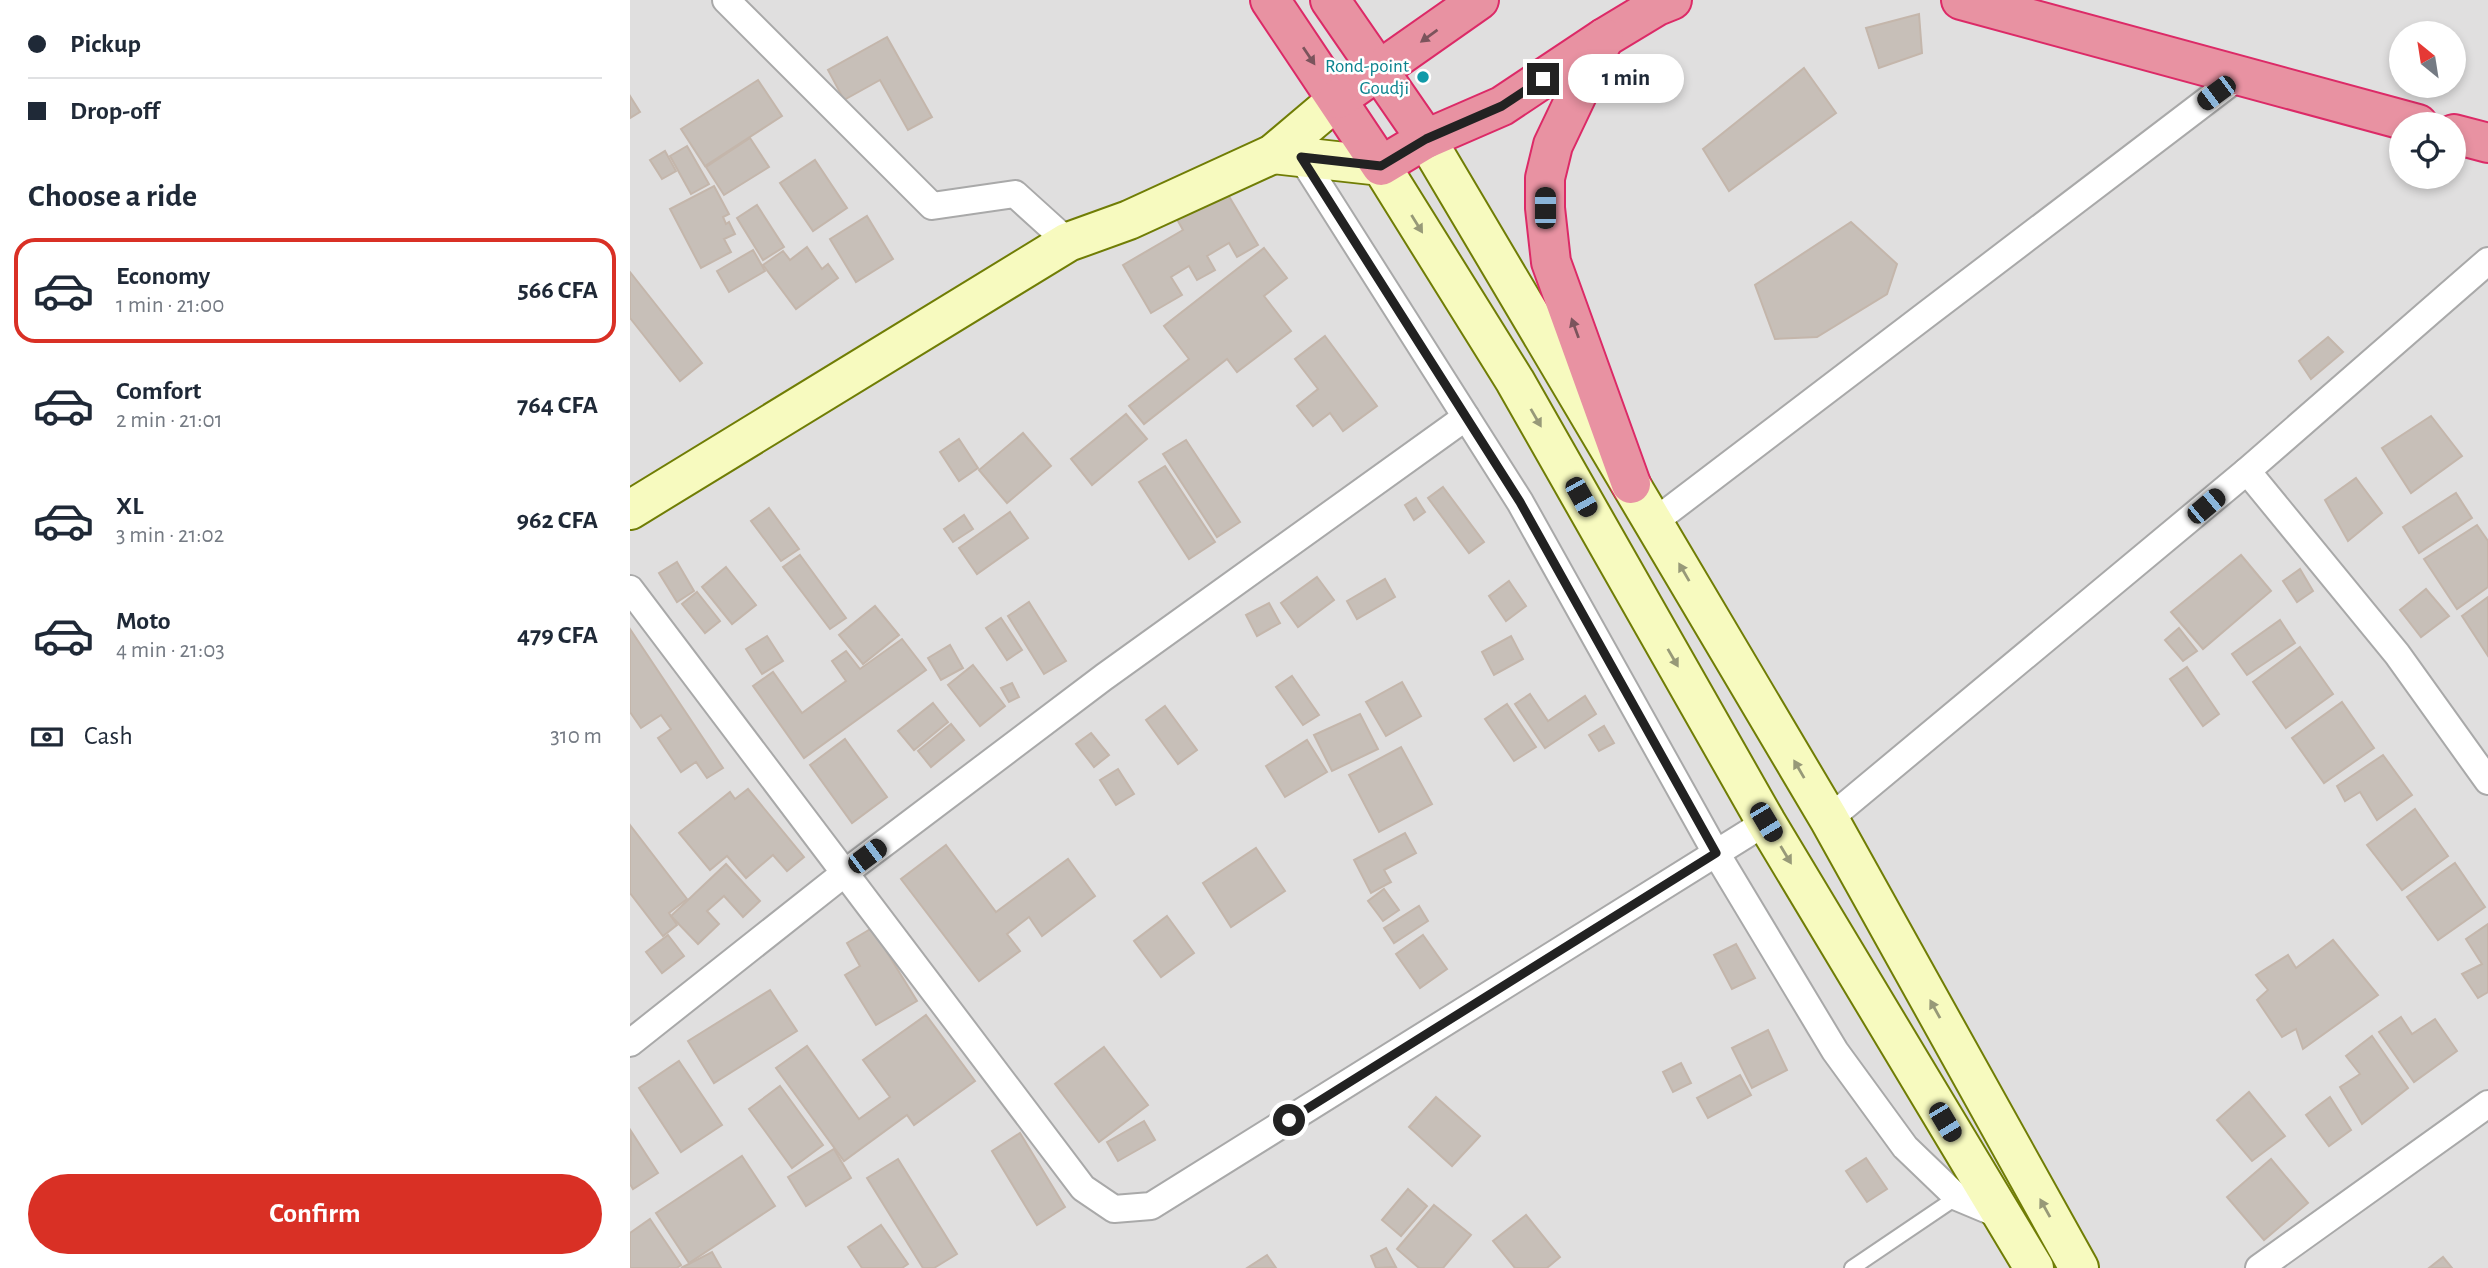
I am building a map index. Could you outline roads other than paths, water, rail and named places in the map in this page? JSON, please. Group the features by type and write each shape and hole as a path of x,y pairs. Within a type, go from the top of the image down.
{"highway":[{"path":"1270,0 1381,166 1426,139 1502,106 1604,38 1672,0"},
{"path":"1330,0 1426,139"},
{"path":"1338,99 1479,0"},
{"path":"1961,0 2389,116"},
{"path":"1604,38 1553,145 1545,178 1545,208 1551,262 1631,484"},
{"path":"2466,137 2488,143"}],"main road":[{"path":"630,510 1068,242 1287,155 1338,99"},
{"path":"1426,139 1829,819 2078,1268"},
{"path":"1287,155 1381,166 1515,381 1766,822 2034,1268"}],"street":[{"path":"726,0 932,206 1014,194 1068,242"},
{"path":"1654,522 2238,77"},
{"path":"1287,155 1466,417 1520,502 1716,853 1835,1051 1905,1147 1957,1197 2000,1215"},
{"path":"1829,819 2248,471 2488,261"},
{"path":"630,1043 846,873 1104,677 1466,417"},
{"path":"2248,471 2397,654 2488,781"},
{"path":"630,589 1083,1188 1114,1209 1152,1206 1766,822"},
{"path":"2259,1268 2488,1104"}],"lane":[{"path":"1852,1268 1957,1197"}],"place":[{"name":"Rond-point Goudji","path":"1423,77"}]}
